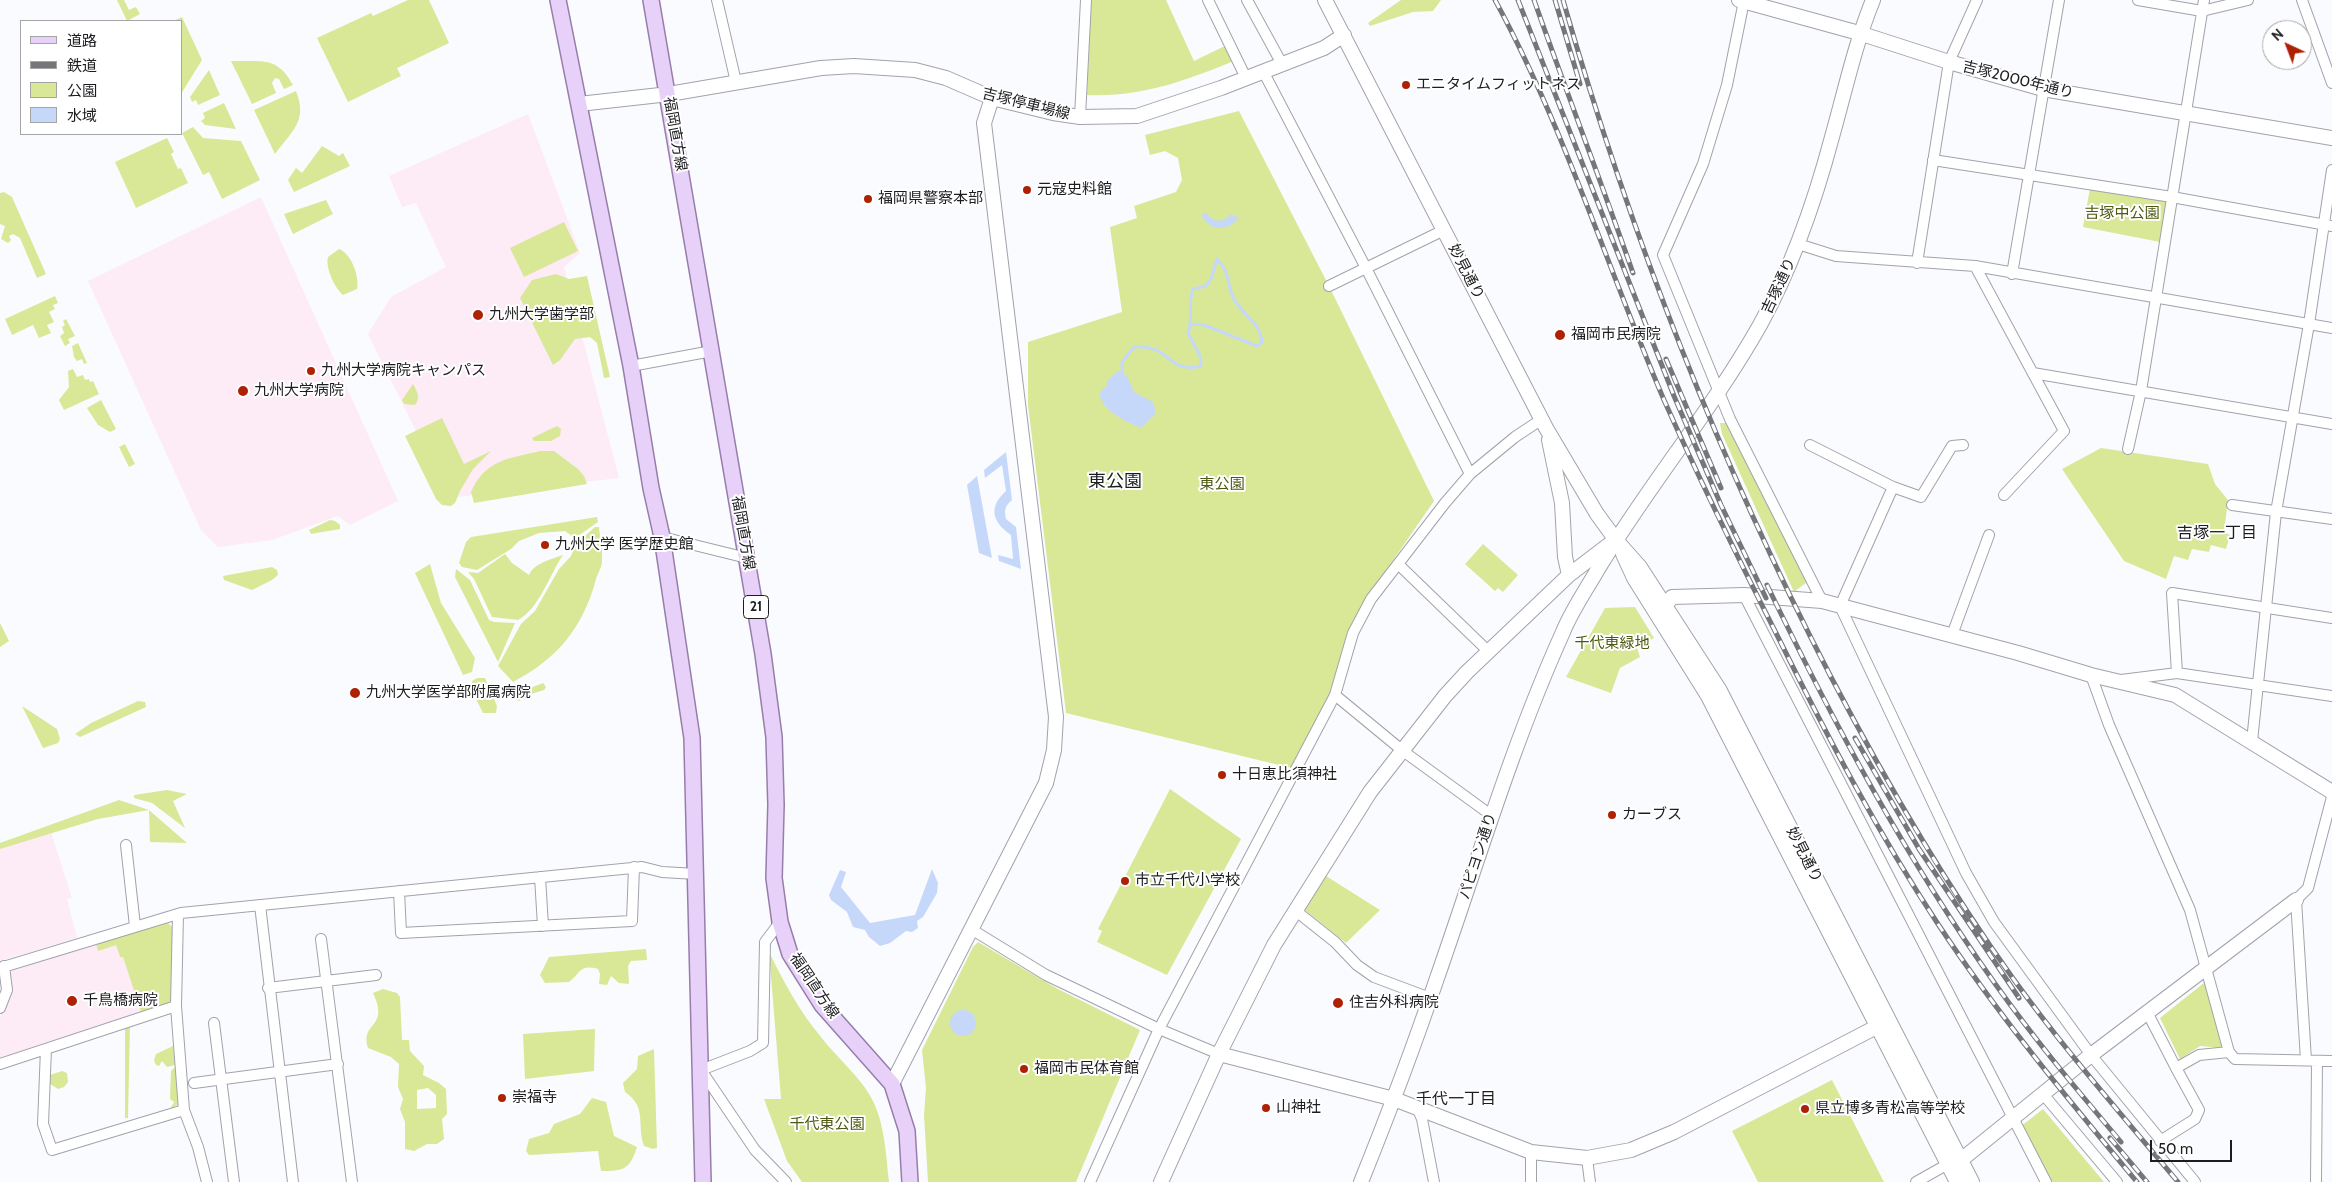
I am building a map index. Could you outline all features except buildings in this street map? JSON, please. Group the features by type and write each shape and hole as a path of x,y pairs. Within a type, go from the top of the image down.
{"main road":[{"path":"558,0 631,366 651,488 662,537 692,738 701,1070 700,1180"},
{"name":"福岡直方線","path":"651,0 764,654 774,737 776,805 774,878 780,922 790,954 822,1006 892,1084 906,1131 910,1182"}],"street":[{"path":"717,0 736,82"},
{"path":"1080,117 1086,0"},
{"path":"1208,0 1246,78"},
{"path":"1247,0 1282,64"},
{"name":"妙見通り","path":"1325,0 1544,424 1595,510 1616,540 1640,567 1719,688 1883,1024"},
{"name":"吉塚通り","path":"1616,540 1718,392 1760,324 1798,244 1831,141 1859,33 1873,0"},
{"path":"1916,263 1949,62 1978,0"},
{"path":"2012,274 2059,0"},
{"path":"2138,0 2202,11 2248,0"},
{"path":"2128,448 2141,391 2204,0"},
{"path":"2302,0 2332,83"},
{"path":"1742,1 1727,85 1703,164 1663,255 1718,392 1822,601"},
{"name":"吉塚2000年通り","path":"1742,1 1859,33 1949,62 2044,89 2332,138"},
{"name":"吉塚停車場線","path":"579,104 668,94 821,68 854,66 915,70 946,78 992,98 1053,113 1080,117 1137,116 1221,88 1324,48 1344,35"},
{"path":"1263,71 1366,268 1470,474"},
{"path":"892,1084 1046,782 1054,750 1056,717 984,123 992,98"},
{"path":"1933,160 2327,225"},
{"path":"2252,741 2276,512 2327,225 2332,170"},
{"path":"1329,286 1444,230"},
{"path":"1798,244 1836,256 1975,266 2012,274 2332,328"},
{"path":"1975,266 2064,431 2004,495"},
{"path":"631,366 712,351"},
{"path":"2033,373 2332,424"},
{"path":"1090,1182 1159,1029 1336,695 1353,633 1371,599 1444,503 1470,474 1516,437 1544,424 1562,503 1565,557 1569,575"},
{"path":"1810,445 1894,487 1921,497 1952,446 1963,445"},
{"path":"1894,487 1840,606 1966,873 1994,922 2091,1055 2195,1182"},
{"path":"2232,505 2332,519"},
{"path":"1952,635 1989,535"},
{"path":"662,537 747,558"},
{"path":"1161,1182 1219,1054 1274,945 1370,792 1404,751 1445,696 1488,651 1569,575 1616,540"},
{"name":"妙見通り","path":"1616,540 1634,578 1708,696 1883,1024 1954,1162 1972,1182"},
{"name":"パピヨン通り","path":"1361,1182 1394,1099 1491,816 1531,706 1564,628 1616,540"},
{"path":"1398,564 1488,651"},
{"path":"2177,672 2172,592 2332,618"},
{"path":"1744,595 2046,1182"},
{"path":"1666,605 1672,598 1744,595 1822,601 1952,635 2091,675 2175,696 2252,741 2332,792"},
{"path":"2117,680 2177,672 2332,696"},
{"path":"2091,675 2109,725 2190,910 2229,1052 2235,1059 2332,1061"},
{"path":"1336,695 1404,751 1491,816"},
{"path":"1916,1182 1954,1162 2147,1012 2296,900 2308,888 2332,797"},
{"path":"126,845 135,926"},
{"path":"399,891 401,933 632,921 634,868"},
{"path":"0,1008 7,990 2,967 178,914 634,868 697,874"},
{"path":"540,877 543,926"},
{"path":"2296,900 2312,1061 2316,1182"},
{"path":"260,905 268,988 293,1182"},
{"path":"1296,911 1335,942 1357,965 1374,977 1430,998"},
{"path":"178,914 176,1006 184,1110 198,1147 207,1182"},
{"path":"780,922 765,942 763,1043 750,1051 701,1070 755,1150 786,1182"},
{"path":"971,929 1046,975 1159,1029 1219,1054 1417,1106 1531,1152 1587,1158 1631,1150 1674,1132 1883,1024"},
{"path":"321,939 352,1182"},
{"path":"268,988 376,975"},
{"path":"0,1064 176,1006"},
{"path":"2147,1012 2199,1110 2195,1119 2160,1141"},
{"path":"214,1023 234,1182"},
{"path":"46,1049 43,1124 52,1150 184,1110"},
{"path":"2176,1068 2199,1055 2229,1052"},
{"path":"194,1083 338,1064"},
{"path":"2043,1094 2117,1182"},
{"path":"1417,1106 1422,1119 1434,1182"},
{"path":"1531,1152 1531,1182"},
{"path":"1587,1158 1590,1182"},
{"name":"妙見通り","path":"1954,1162 1957,1182"}],"shaded area":[{"name":"九州大学病院","path":"528,114 580,253 564,267 619,478 449,498 368,334 391,297 446,267 416,203 402,207 389,176"},
{"name":"九州大学病院","path":"261,197 398,501 350,525 338,516 272,540 218,547 201,530 88,281"},
{"path":"51,832 72,898 67,899 77,938 0,961 0,849"},
{"name":"千鳥橋病院","path":"96,943 116,945 120,957 123,956 141,1012 0,1060 0,1017 11,990 10,972"}],"green space":[{"path":"117,0 124,0 129,10 136,7 140,14 127,20"},
{"path":"408,0 429,0 449,43 397,68 401,76 348,102 317,38 371,13 373,16"},
{"path":"1091,0 1166,0 1194,61 1227,45 1234,61 1163,86 1127,93 1087,95"},
{"path":"1401,0 1441,0 1433,11 1413,12 1370,26 1368,23"},
{"path":"182,17 202,60 182,92 182,20 175,20"},
{"path":"231,61 260,61 274,64 287,75 293,85 284,89 279,79 275,78 272,83 276,93 252,104"},
{"path":"209,70 220,95 198,105 196,100 192,102 190,97"},
{"path":"296,91 300,110 299,118 292,132 275,154 254,110"},
{"path":"224,103 236,129 205,125 201,121 205,118 203,113"},
{"name":"東公園","path":"1239,111 1329,286 1434,501 1367,598 1327,704 1291,768 1066,713 1028,405 1028,342 1122,312 1110,227 1137,218 1134,206 1176,192 1182,180 1178,158 1165,151 1150,155 1145,135"},
{"path":"193,127 203,138 241,141 260,180 222,199 209,172 203,175 182,133"},
{"path":"167,138 174,152 171,154 178,169 181,168 188,183 136,208 115,162"},
{"path":"322,146 339,156 343,153 350,166 294,192 288,180 296,168 302,173"},
{"name":"吉塚中公園","path":"2090,188 2167,202 2160,242 2083,227"},
{"path":"4,192 12,197 46,274 37,278 20,238 13,234 9,236 11,240 8,243 1,239 5,226 0,224 0,193"},
{"path":"326,200 333,214 293,234 284,214"},
{"path":"564,222 578,251 524,277 510,248"},
{"path":"339,249 351,260 358,284 357,289 343,295 331,278 327,262 328,257"},
{"path":"556,274 569,279 587,276 610,377 604,378 597,343 590,337 575,339 560,360 553,365 520,298 532,280"},
{"path":"55,296 58,303 53,305 55,309 49,312 54,322 47,325 51,333 39,338 33,325 12,335 5,319"},
{"path":"66,319 75,336 68,339 70,343 65,346 60,336 64,333 62,327 65,325 63,321"},
{"path":"78,343 87,363 84,364 82,359 77,361 74,357 72,346"},
{"path":"73,369 77,377 83,375 85,380 93,381 99,394 64,410 59,400 69,387 68,371"},
{"path":"413,384 418,394 417,402 415,405 404,404 402,400"},
{"path":"101,400 116,429 110,432 98,425 87,408"},
{"path":"442,418 464,464 491,451 473,469 455,503 451,506 442,505 436,499 405,436"},
{"path":"1720,423 1727,423 1807,582 1794,592 1722,434"},
{"path":"557,426 561,429 560,436 551,441 534,441 532,438"},
{"path":"125,444 135,464 129,467 119,447"},
{"path":"2101,448 2208,464 2215,484 2228,500 2224,532 2230,535 2226,549 2211,545 2209,552 2192,549 2188,560 2174,556 2166,579 2124,561 2062,469"},
{"path":"540,451 554,451 578,469 584,476 587,484 474,503 471,492 477,481 491,467 508,459"},
{"path":"597,517 598,522 575,538 565,531 539,533 519,541 511,549 477,570 462,567 459,563 466,542 471,537"},
{"path":"330,520 340,525 340,529 311,534 309,530"},
{"path":"595,527 599,527 602,563 584,613 576,627 555,652 529,673 513,682 498,666 521,624 535,611 559,569 571,556 575,545"},
{"path":"1483,544 1518,575 1503,592 1498,588 1495,591 1465,564"},
{"path":"505,554 512,563 529,575 539,564 563,555 538,600 518,620 492,617 474,579 468,572 478,573"},
{"path":"430,564 441,603 475,658 472,672 463,675 415,573"},
{"path":"272,567 277,570 278,575 252,590 224,580 223,576"},
{"path":"456,569 470,580 489,620 515,623 498,662 455,577"},
{"name":"千代東緑地","path":"1635,607 1654,638 1637,648 1640,657 1620,668 1611,693 1566,677 1605,608"},
{"path":"0,623 9,641 0,647"},
{"path":"477,678 485,678 497,706 496,713 483,713 472,691 472,681"},
{"path":"543,683 546,687 544,690 531,694 519,701 516,700 513,691 525,690"},
{"path":"138,701 145,702 146,707 80,737 75,734 91,723"},
{"path":"22,706 57,729 60,739 58,743 43,748"},
{"path":"1170,789 1241,839 1167,975 1097,942 1102,931 1098,929"},
{"path":"167,790 187,794 173,801 185,828 152,803 134,798 134,795"},
{"path":"119,800 149,810 98,819 0,849 0,843"},
{"path":"149,810 187,843 150,842"},
{"path":"1326,876 1380,910 1346,943 1305,910"},
{"path":"168,923 173,928 171,1001 168,1004 141,1012 123,957 120,957 116,945 98,951 96,943"},
{"name":"福岡市民体育館","path":"978,942 1058,989 1140,1030 1076,1182 928,1182 924,1115 926,1088 922,1050 973,947"},
{"path":"646,949 647,960 631,961 628,966 629,984 619,983 611,976 607,985 599,984 600,974 598,969 592,968 581,970 569,982 545,983 540,975 549,957"},
{"name":"千代東公園","path":"769,952 799,1007 827,1045 864,1086 874,1103 883,1132 889,1182 802,1182 787,1161 764,1099 781,1099"},
{"path":"2205,982 2224,1048 2200,1046 2180,1059 2160,1018"},
{"path":"383,989 397,993 400,997 402,1040 409,1040 410,1051 424,1066 423,1075 446,1089 447,1114 442,1119 444,1139 437,1144 427,1144 414,1151 405,1149 405,1122 400,1109 403,1099 398,1087 399,1064 391,1057 368,1048 368,1033 377,1019 378,1013 373,993","holes":["428,1088 436,1095 436,1108 417,1109 417,1090"]},
{"path":"130,1025 128,1118 125,1118 125,1027"},
{"path":"595,1029 594,1071 525,1079 523,1034"},
{"path":"173,1046 175,1065 167,1067 162,1061 159,1066 156,1065 154,1060 156,1054"},
{"path":"654,1049 657,1148 653,1149 644,1146 637,1104 625,1092 623,1083 637,1069 638,1056"},
{"path":"175,1067 179,1104 170,1109 174,1102 170,1099 171,1071"},
{"path":"62,1071 67,1073 68,1082 64,1087 58,1089 50,1084 50,1075"},
{"path":"1832,1080 1884,1182 1758,1182 1732,1131"},
{"path":"592,1098 606,1102 614,1136 637,1147 632,1160 625,1168 601,1171 598,1151 529,1155 526,1151 529,1139 549,1133 554,1124 580,1114"},
{"path":"2043,1109 2104,1182 2052,1182 2020,1127"}],"water":[{"path":"1207,213 1212,219 1219,221 1231,214 1239,218 1229,226 1218,228 1213,227 1204,220 1201,214"},
{"path":"1118,371 1127,376 1134,392 1153,402 1156,413 1141,428 1110,411 1099,394 1107,385 1108,380"},
{"path":"1006,452 1012,500 1006,506 1005,516 1016,527 1021,569 999,561 998,555 1013,559 1011,535 996,520 995,514 997,503 1006,491 1002,465 985,478 984,470"},
{"path":"977,476 992,558 979,553 967,485"},
{"path":"932,869 938,883 937,893 923,917 917,921 918,928 912,932 906,931 890,943 880,946 869,937 865,930 853,927 847,912 831,900 829,895 840,870 846,872 841,887 870,923 915,915"},
{"path":"963,1010 972,1014 976,1023 972,1032 963,1036 954,1032 950,1023 954,1014"}],"waterway":[{"path":"1122,377 1122,362 1134,347 1146,347 1155,350 1182,366 1190,368 1201,366 1200,356 1188,333 1190,328 1191,295 1193,289 1206,286 1211,279 1217,259 1226,273 1237,305 1255,324 1261,335 1262,342 1257,346 1204,325 1191,325"}],"railway":[{"path":"1495,0 1520,48 1564,147 1664,400 1749,580 1854,784 1916,890 1961,958 2034,1056 2137,1182"},
{"path":"1518,0 1674,396 1721,505 1766,598"},
{"path":"1534,0 1633,273"},
{"path":"1555,0 1580,84"},
{"path":"1563,0 1617,174 1680,345 1751,513 1831,677 1916,830 1987,941 2052,1030 2178,1182"},
{"path":"1666,359 1721,488"},
{"path":"1767,585 1845,740 1902,840 1963,938 2057,1065 2121,1142"},
{"path":"1855,738 1919,849 2019,998"},
{"path":"2110,1138 2147,1182"}],"place":[{"name":"エニタイムフィットネス","path":"1406,85"},
{"name":"元寇史料館","path":"1027,190"},
{"name":"福岡県警察本部","path":"868,199"},
{"name":"九州大学歯学部","path":"478,315"},
{"name":"福岡市民病院","path":"1560,335"},
{"name":"九州大学病院キャンパス","path":"311,371"},
{"name":"九州大学病院","path":"243,391"},
{"name":"九州大学 医学歴史館","path":"545,545"},
{"name":"九州大学医学部附属病院","path":"355,693"},
{"name":"十日恵比須神社","path":"1222,775"},
{"name":"カーブス","path":"1612,815"},
{"name":"市立千代小学校","path":"1125,881"},
{"name":"千鳥橋病院","path":"72,1001"},
{"name":"住吉外科病院","path":"1338,1003"},
{"name":"福岡市民体育館","path":"1024,1069"},
{"name":"崇福寺","path":"502,1098"},
{"name":"山神社","path":"1266,1108"},
{"name":"県立博多青松高等学校","path":"1805,1109"}],"district":[{"name":"東公園","path":"1115,482"},
{"name":"吉塚一丁目","path":"2217,533"},
{"name":"千代一丁目","path":"1456,1099"}]}
